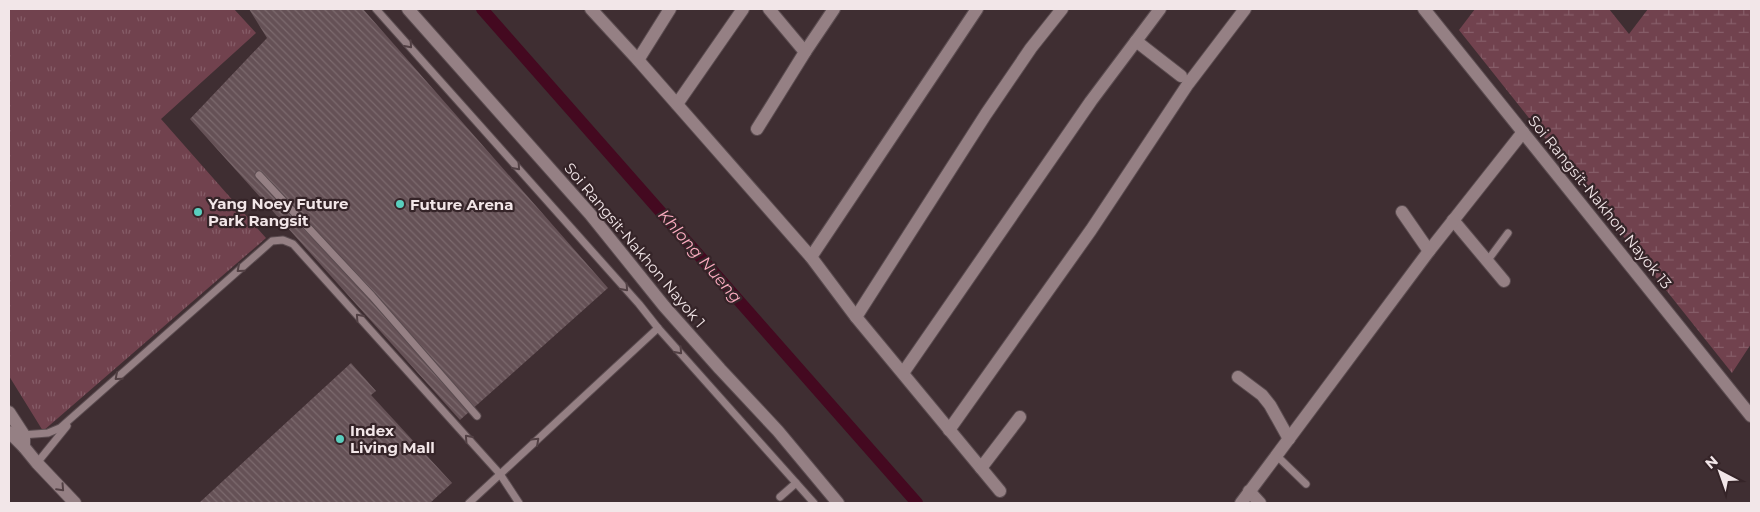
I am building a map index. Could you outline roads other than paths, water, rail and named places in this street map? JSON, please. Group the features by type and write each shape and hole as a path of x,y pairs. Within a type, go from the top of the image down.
{"street":[{"name":"Soi Rangsit-Nakhon Nayok 1","path":"408,9 590,214 664,306 725,376 778,431 838,503"},
{"path":"590,9 638,60 811,256 856,317 1000,490"},
{"path":"638,60 670,9"},
{"path":"677,104 743,9"},
{"path":"769,9 805,52"},
{"path":"757,129 834,9"},
{"path":"811,256 977,9"},
{"path":"856,317 1031,48 1062,9"},
{"path":"904,373 1091,102 1160,9"},
{"path":"949,430 1091,230 1188,84 1245,9"},
{"name":"Soi Rangsit-Nakhon Nayok 13","path":"1425,9 1751,415"},
{"path":"1136,41 1181,76"},
{"path":"1241,503 1429,250 1523,132"},
{"path":"1402,212 1429,250"},
{"path":"1453,220 1504,281"},
{"path":"1238,377 1262,395 1289,439"},
{"path":"9,412 17,437 37,463 75,503"},
{"path":"981,468 1020,417"},
{"path":"1249,492 1260,503"}],"lane":[{"path":"376,9 814,503"},
{"path":"259,175 372,296 478,416"},
{"path":"1488,260 1508,233"},
{"path":"17,437 48,433 60,428 272,241 283,240 293,244 500,474 519,503"},
{"path":"470,503 658,328"},
{"path":"37,463 80,410"},
{"path":"1276,456 1306,484"},
{"path":"780,497 796,483"}],"waterway":[{"name":"Khlong Nueng","path":"482,9 917,503"}],"place":[{"name":"Future Arena","path":"400,204"},
{"name":"Yang Noey Future Park Rangsit","path":"198,212"},
{"name":"Index Living Mall","path":"340,439"}]}
